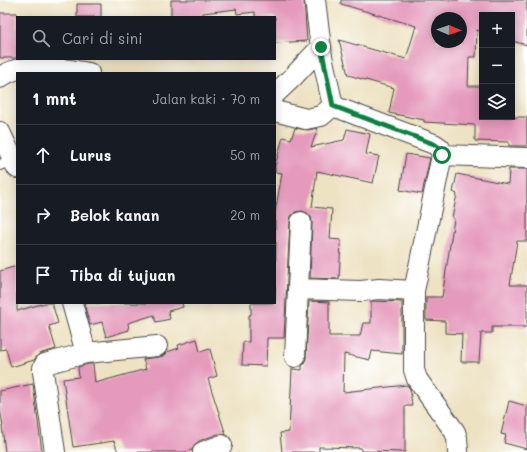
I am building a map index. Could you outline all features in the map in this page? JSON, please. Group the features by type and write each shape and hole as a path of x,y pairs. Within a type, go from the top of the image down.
{"street":[{"path":"315,0 321,47 333,106"},
{"path":"276,93 321,47"},
{"path":"0,78 12,70 26,67 68,69 84,72"},
{"path":"276,111 306,119 321,116 333,106"},
{"path":"333,106 434,144 440,148 442,155 414,291 414,370 417,379 455,432 458,452"},
{"path":"0,132 10,164"},
{"path":"442,155 527,158"},
{"path":"295,357 301,222"},
{"path":"298,290 361,291 379,289 414,291"},
{"path":"72,304 86,353"},
{"path":"55,452 43,368 45,364 86,353 157,346"},
{"path":"202,452 222,445"}],"building":[{"path":"171,0 304,0 307,41 276,43 276,16 255,16 255,12 237,14 236,9 203,13 203,16 171,16"},
{"path":"341,0 527,0 527,45 515,42 515,12 479,12 479,31 477,30 476,57 469,57 468,86 479,86 479,120 515,120 515,117 527,117 527,146 509,146 509,142 475,141 475,125 424,122 424,120 389,113 394,88 348,75 339,40 406,59 416,26 341,4"},
{"path":"77,4 101,4 101,16 77,16"},
{"path":"0,13 17,13 16,58 0,58"},
{"path":"295,128 308,130 318,128 311,147 344,140 347,129 370,134 366,154 379,156 373,183 317,171 312,207 332,209 330,239 341,240 339,279 310,278 311,217 302,211 295,212 291,216 290,221 284,338 267,338 266,366 242,365 243,342 249,342 249,315 251,315 251,304 276,304 276,207 282,173 276,172 276,162 283,137 291,139"},
{"path":"406,154 430,158 422,194 400,190"},
{"path":"509,169 527,169 527,241 517,241 510,285 527,285 527,327 492,327 492,333 481,333 479,362 461,362 462,334 445,333 445,321 426,320 426,297 442,297 454,219 452,218 457,194 453,192 457,174 508,184"},
{"path":"16,266 17,311 42,304 52,304 58,323 49,326 56,349 38,355 34,360 11,367 6,349 0,350 0,271"},
{"path":"309,301 329,302 329,336 360,336 363,323 371,323 371,301 402,302 402,354 372,351 370,360 344,354 343,392 407,385 410,389 412,406 405,406 405,452 361,451 361,448 319,447 319,452 282,452 280,433 289,432 292,369 302,370 302,366 305,363 306,358"},
{"path":"84,304 182,304 183,307 168,311 170,319 156,322 154,315 128,323 129,330 106,337 102,322 90,325"},
{"path":"197,339 200,352 210,349 217,376 208,379 226,435 218,434 199,441 194,445 192,450 185,452 118,452 114,441 73,447 63,379 79,377 78,367 88,364 93,364 95,383 146,369 143,359 163,356 167,352 179,348 178,345"},
{"path":"33,384 42,452 5,452 0,409 0,391"},
{"path":"509,401 527,406 527,449 504,443 506,435 501,434"}],"route":[{"path":"321,47 333,106 434,144 440,148 442,155"}]}
